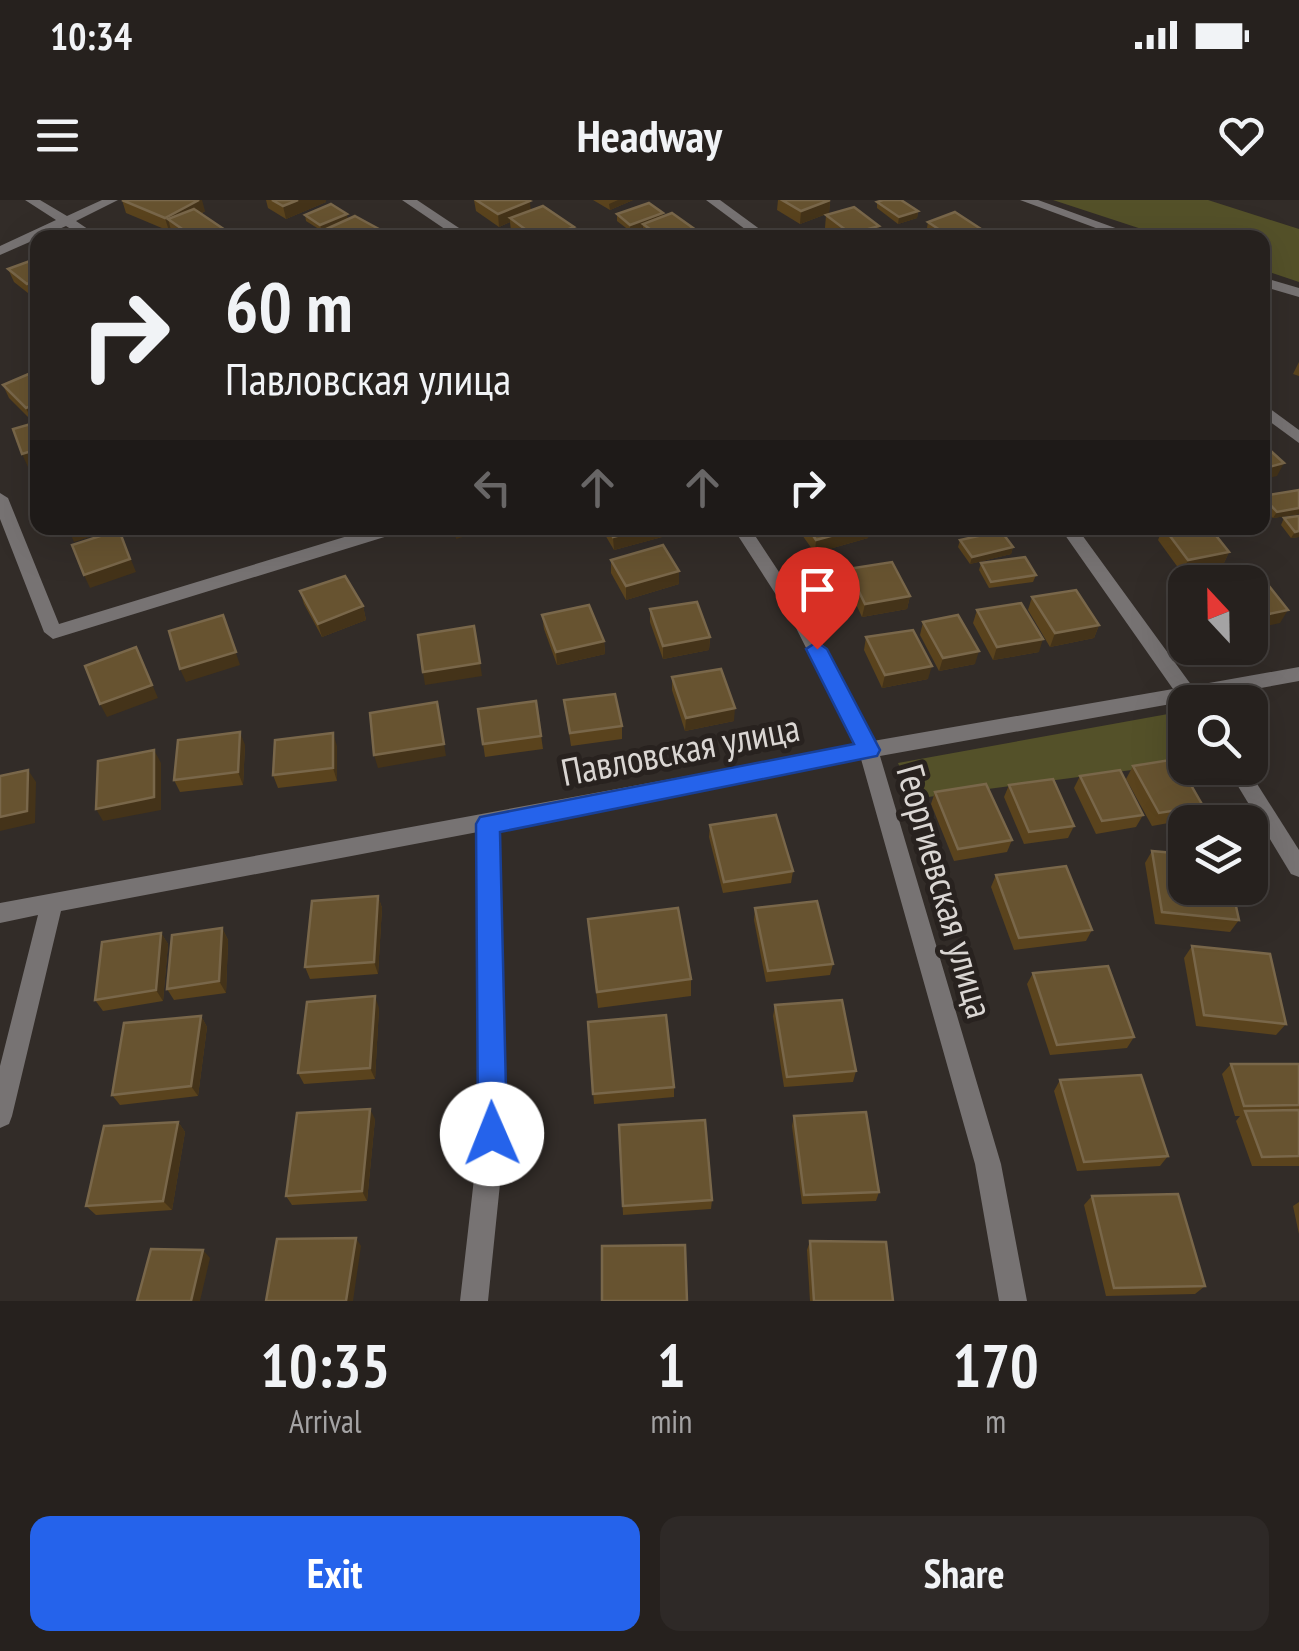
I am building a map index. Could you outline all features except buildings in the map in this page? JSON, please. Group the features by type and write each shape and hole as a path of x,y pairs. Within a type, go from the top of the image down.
{"street":[{"path":"31,200 83,230"},
{"path":"47,230 112,200"},
{"path":"408,200 455,230"},
{"path":"712,200 755,230"},
{"path":"1026,200 1114,230"},
{"path":"0,252 30,238"},
{"path":"1270,283 1299,293"},
{"path":"1270,414 1299,438"},
{"path":"0,498 53,632 371,535"},
{"name":"Георгиевская улица","path":"747,535 800,616 868,750 988,1164 1012,1301"},
{"path":"1073,535 1181,685"},
{"name":"Павловская улица","path":"1251,685 1299,674"},
{"name":"Павловская улица","path":"0,914 868,750 1168,703"},
{"path":"1248,785 1299,868"},
{"path":"474,1301 492,1134 488,824"},
{"path":"0,1116 51,906"}],"shaded area":[{"path":"1053,200 1208,200 1299,229 1299,282 1270,272 1270,230 1145,230"},
{"path":"1168,714 1168,765 913,799 898,763"}],"route":[{"path":"492,1134 488,824 868,750 817,649"}]}
